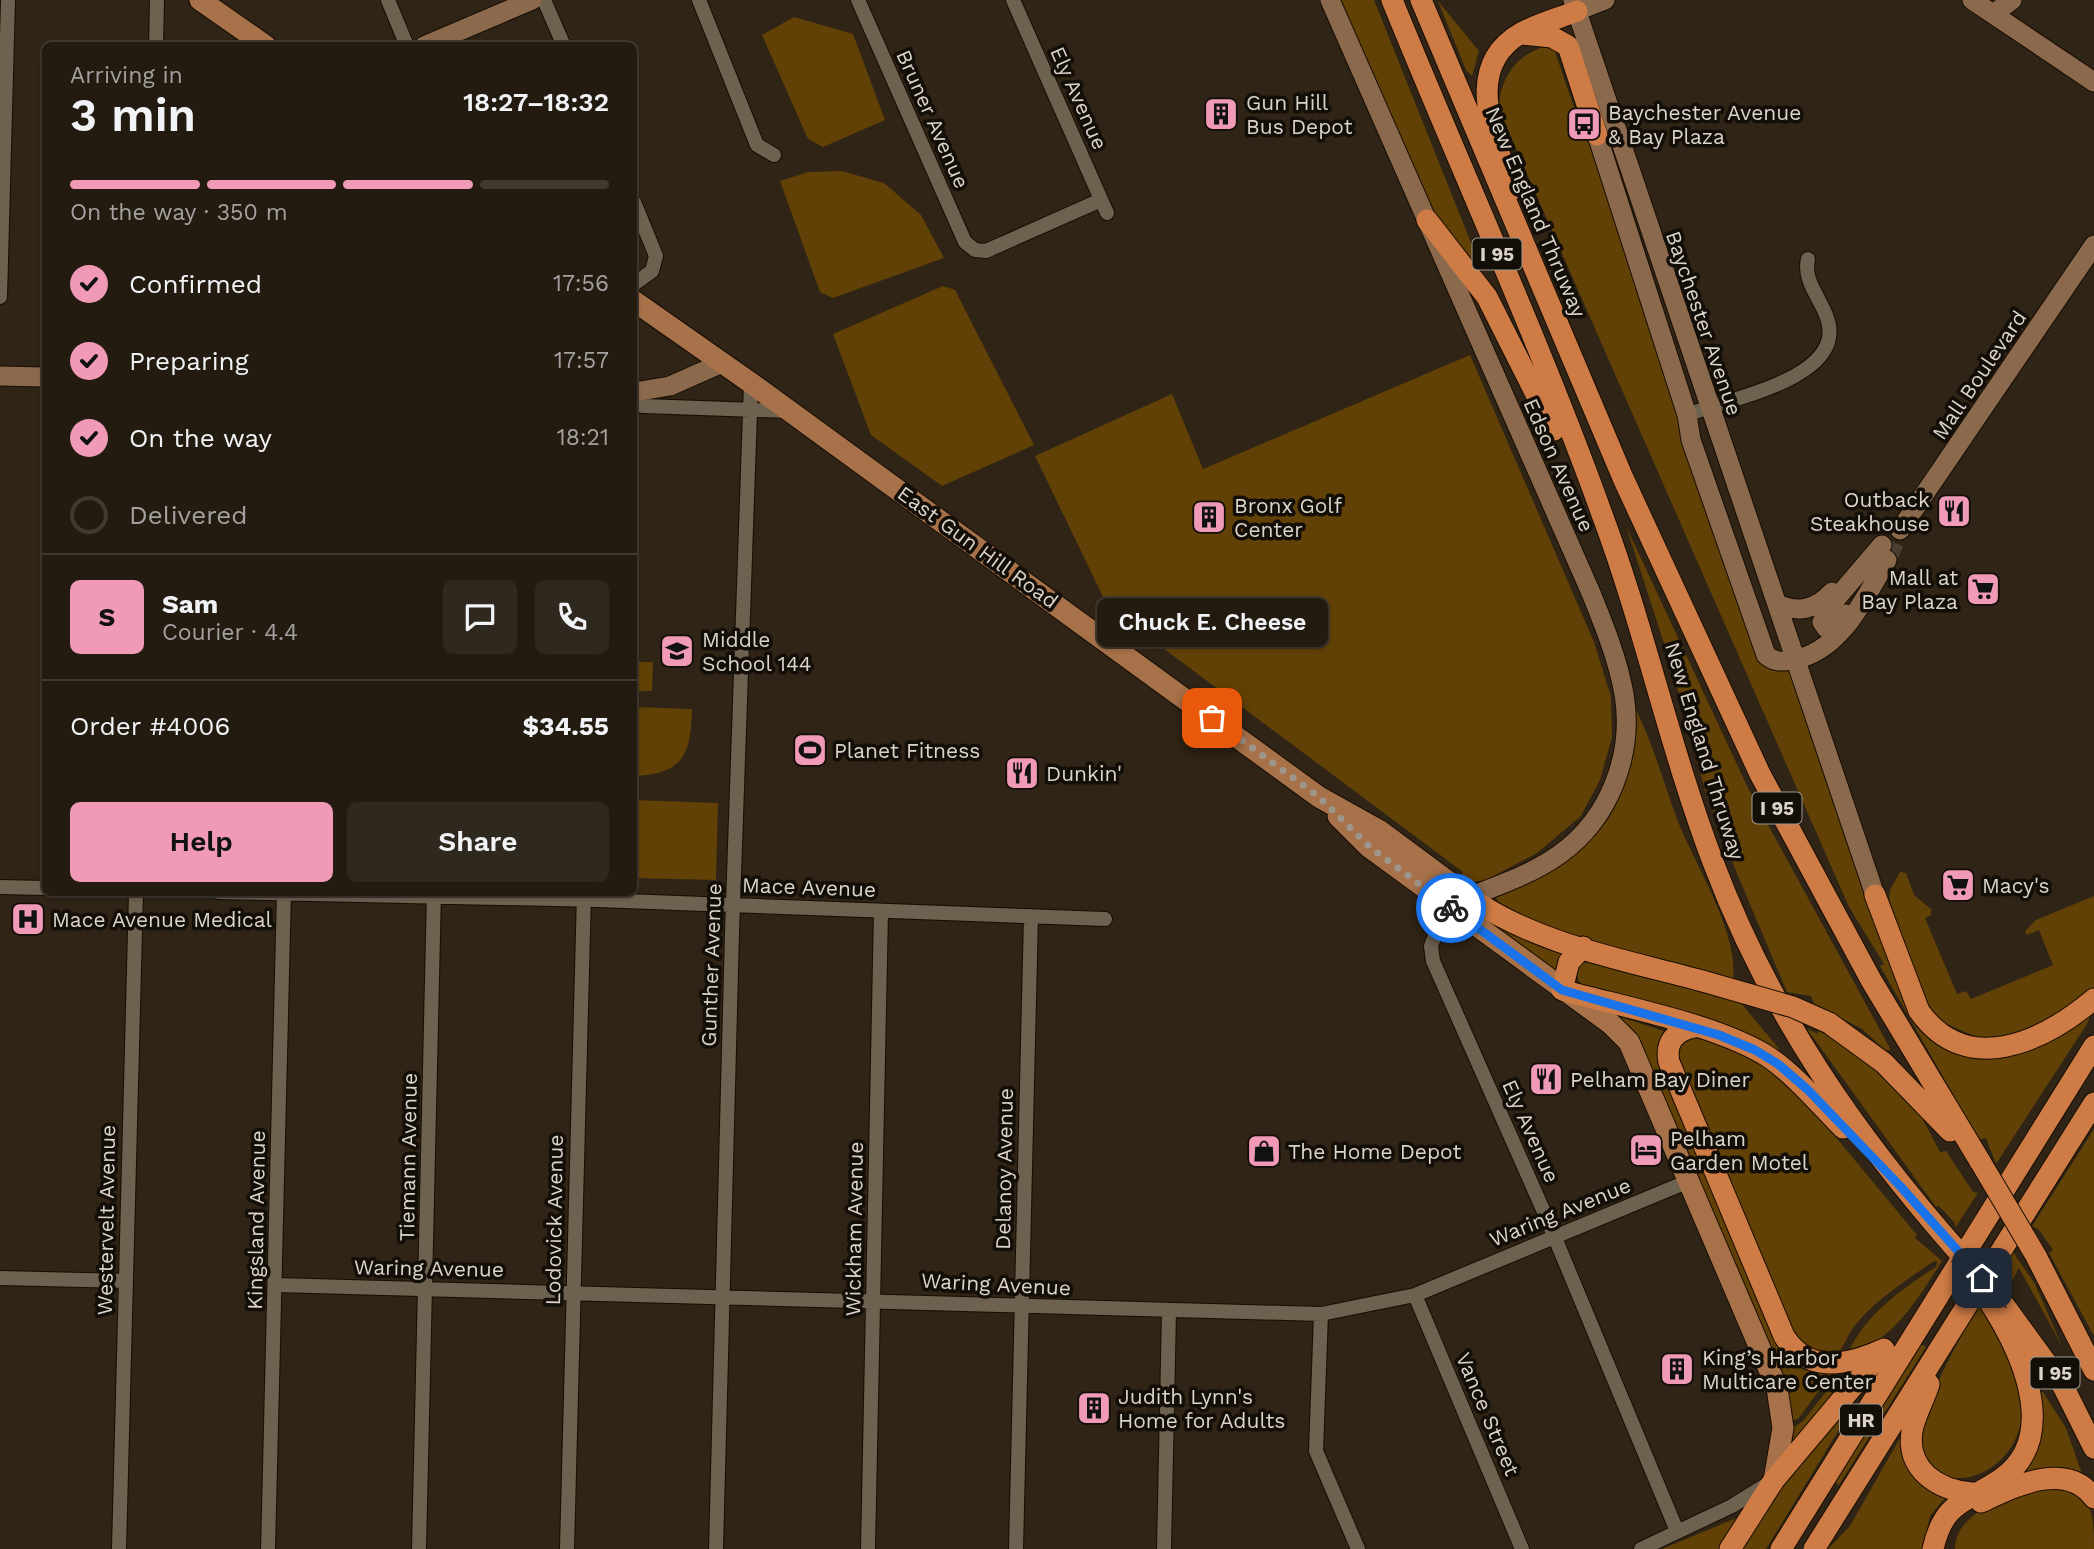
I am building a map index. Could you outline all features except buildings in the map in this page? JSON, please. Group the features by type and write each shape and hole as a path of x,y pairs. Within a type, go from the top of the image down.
{"highway":[{"name":"New England Thruway","path":"1392,0 1600,508 1631,597 1696,815 1747,944 1813,1065 1901,1187 1961,1255 2063,1386 2094,1448"},
{"name":"New England Thruway","path":"1421,0 1522,245 1623,478 1760,774 1852,947 2036,1256 2094,1370"},
{"path":"1522,245 1502,153 1488,118 1487,82 1495,63 1508,44 1520,34 1575,5"},
{"path":"1520,34 1552,37 1568,47 1597,135"},
{"path":"1427,220 1487,297 1530,376 1570,466 1600,508"},
{"path":"1875,895 1919,1011 1928,1023 1946,1036 1979,1047 2016,1046 2074,1016 2094,999"},
{"path":"1469,897 1521,926 1583,947 1793,1007 1829,1023 1856,1040 1891,1070 1981,1163"},
{"path":"1583,947 1569,962 1562,990 1694,1027 1742,1044 1778,1064 1808,1090 1901,1187"},
{"path":"1694,1027 1680,1031 1671,1040 1669,1062 1784,1336 1804,1357 1829,1364 1852,1362 1884,1349"},
{"name":"HR","path":"1781,1549 2094,1046"},
{"name":"HR","path":"1814,1549 2094,1103"},
{"path":"1730,1549 1773,1480 1884,1349 1941,1291"},
{"path":"1933,1549 1947,1515 1972,1493 1995,1483 2014,1468 2026,1449 2031,1431 2031,1400 2027,1376 2001,1309"},
{"path":"1940,1350 1913,1430 1913,1453 1922,1471 1934,1483 1949,1490 1972,1493"},
{"path":"1945,1549 1958,1520 1986,1500 2052,1477 2072,1479 2092,1495"}],"main road":[{"path":"433,42 531,0"},
{"name":"Edson Avenue","path":"1330,0 1591,593 1619,673 1626,708 1626,745 1622,763 1604,805 1585,832 1546,863 1469,897"},
{"path":"1575,5 1605,0"},
{"path":"1982,5 2012,0"},
{"path":"214,4 261,42"},
{"name":"Baychester Avenue","path":"1575,5 1875,895"},
{"path":"1982,5 2094,82"},
{"name":"Baychester Avenue","path":"1597,135 1687,415 1691,440 1762,648 1771,659 1778,662 1795,660"},
{"name":"Mall Boulevard","path":"1900,530 2094,245"},
{"name":"East Gun Hill Road","path":"637,303 791,411 1319,797 1380,831 1469,897"},
{"path":"637,392 664,388 722,363"},
{"path":"0,376 42,377"},
{"path":"1777,604 1797,611 1817,606 1884,553 1857,608 1810,673 1807,694"},
{"path":"1795,660 1827,647"},
{"name":"East Gun Hill Road","path":"1319,797 1370,847 1611,1024 1629,1042 1779,1398 1783,1428 1773,1480"}],"street":[{"path":"0,297 8,0"},
{"path":"156,42 157,0"},
{"path":"388,0 405,42"},
{"path":"544,0 562,42"},
{"path":"699,0 757,145 774,155"},
{"name":"Bruner Avenue","path":"858,0 964,242 975,250 986,251 1104,206"},
{"name":"Ely Avenue","path":"1013,0 1104,206"},
{"path":"637,209 656,256 652,271 637,282"},
{"path":"1687,415 1788,380 1805,370 1821,352 1829,336 1829,324 1810,283 1808,259"},
{"name":"Gunther Avenue","path":"716,1549 751,383"},
{"path":"637,403 791,411"},
{"path":"0,887 42,888"},
{"name":"Westervelt Avenue","path":"119,1549 136,896"},
{"name":"Kingsland Avenue","path":"268,1549 284,896"},
{"name":"Tiemann Avenue","path":"419,1549 434,896"},
{"name":"Mace Avenue","path":"584,896 734,905 1105,919"},
{"name":"Lodovick Avenue","path":"567,1549 584,896"},
{"name":"Wickham Avenue","path":"868,1549 881,911"},
{"name":"Delanoy Avenue","path":"1016,1549 1031,916"},
{"name":"Ely Avenue","path":"1466,919 1436,933 1431,946 1433,961 1554,1238 1677,1531"},
{"name":"Waring Avenue","path":"276,1285 1321,1314 1415,1295 1689,1181"},
{"path":"0,1278 126,1282"},
{"name":"Vance Street","path":"1415,1295 1522,1549"},
{"path":"1164,1549 1169,1311"},
{"path":"1321,1314 1316,1451 1358,1549"},
{"path":"1641,1549 1732,1506 1773,1480"}],"shaded area":[{"path":"1340,0 1374,0 1480,265 1475,268 1435,214"},
{"path":"1438,1 1479,51 1472,76 1466,70"},
{"path":"794,17 853,34 885,120 823,147 808,139 762,35"},
{"path":"1543,47 1554,49 1580,125 1585,127 1759,651 1793,669 1916,1027 1954,1052 2092,1011 2087,1024 1996,1164 1986,1138 1979,1140 1880,966 1884,964 1849,907 1499,110 1502,89 1510,71 1524,56"},
{"path":"842,171 884,183 921,215 944,258 833,298 820,292 780,181 808,172"},
{"path":"943,286 955,290 1034,445 942,486 871,435 833,334"},
{"path":"1470,355 1594,642 1611,697 1612,737 1600,780 1581,816 1537,853 1486,880 1472,882 1459,878 1463,872 1108,607 1035,456 1172,394 1203,469"},
{"path":"1626,526 1748,788 1891,1050 1885,1050 1862,1029 1814,1004 1811,996 1787,992 1705,790 1671,665"},
{"path":"637,662 653,662 652,691 637,691"},
{"path":"637,707 692,709 689,739 681,759 664,771 637,776"},
{"path":"1635,708 1679,824 1723,922 1730,942 1733,980 1572,936 1495,904 1498,902 1495,895 1555,867 1583,848 1599,832 1611,814 1627,775"},
{"path":"637,800 718,803 716,880 637,878"},
{"path":"1900,872 1906,873 1914,895 1931,909 1931,915 1925,918 1957,994 1966,991 1971,999 2053,965 2039,930 2027,935 2025,931 2036,920 2094,896 2094,992 2016,1041 1981,1039 1940,1021 1929,1010 1889,899 1890,890"},
{"path":"1491,923 1559,951 1562,957 1556,974 1488,925"},
{"path":"1591,961 1741,1003 1780,1050 1584,986 1578,980 1577,971 1582,964"},
{"path":"1620,1017 1664,1031 1659,1057 1787,1353 1804,1370 1831,1374 1799,1418 1793,1421 1787,1390 1633,1031"},
{"path":"1807,1029 1818,1034 1818,1029 1864,1059 1920,1114 1940,1152 1946,1151 1973,1192 1978,1193 1955,1228 1955,1223 1939,1206 1936,1207"},
{"path":"1687,1037 1705,1040 1761,1062 1795,1088 1917,1235 1915,1238 1942,1261 1914,1304 1878,1340 1848,1353 1855,1339 1874,1315 1897,1294 1936,1267 1937,1262 1934,1261 1870,1309 1835,1355 1818,1352 1796,1338 1676,1051"},
{"path":"2094,1129 2094,1336 2049,1253 2053,1250 2039,1230 2032,1226"},
{"path":"2013,1252 2035,1284 2062,1346 2019,1268 2013,1279 2003,1282 2000,1279"},
{"path":"1981,1302 2015,1365 2023,1410 2015,1439 2000,1460 1980,1473 1958,1478 1939,1474 1925,1461 1920,1438 1927,1407 1935,1389"},
{"path":"1918,1342 1926,1347 1839,1485 1833,1481"},
{"path":"1839,1375 1845,1378 1797,1440 1792,1439 1793,1428 1803,1421"},
{"path":"1860,1388 1848,1415 1766,1549 1736,1549 1787,1473"},
{"path":"2043,1392 2066,1428 2082,1474 2051,1471 2001,1486 2038,1393"},
{"path":"1900,1438 1904,1457 1945,1498 1930,1516 1923,1549 1828,1549 1850,1526"},
{"path":"2051,1485 2065,1487 2083,1497 2091,1514 2094,1549 1955,1549 1958,1534 1966,1522 1977,1513 1991,1505"},
{"path":"1741,1516 1721,1549 1662,1549"}],"tunnel":[{"path":"1887,560 1900,530"}],"way so far":[{"path":"1212,718 1319,797 1370,847 1451,908"}],"place":[{"name":"Gun Hill Bus Depot","path":"1221,114"},
{"name":"Baychester Avenue & Bay Plaza","path":"1584,124"},
{"name":"Outback Steakhouse","path":"1954,511"},
{"name":"Bronx Golf Center","path":"1209,517"},
{"name":"Mall at Bay Plaza","path":"1983,589"},
{"name":"Middle School 144","path":"677,651"},
{"name":"Chuck E. Cheese","path":"1212,718"},
{"name":"Planet Fitness","path":"810,750"},
{"name":"Dunkin'","path":"1022,773"},
{"name":"Macy's","path":"1958,885"},
{"name":"Mace Avenue Medical","path":"28,919"},
{"name":"Pelham Bay Diner","path":"1546,1079"},
{"name":"Pelham Garden Motel","path":"1646,1150"},
{"name":"The Home Depot","path":"1264,1151"},
{"name":"King’s Harbor Multicare Center","path":"1677,1369"},
{"name":"Judith Lynn's Home for Adults","path":"1094,1408"}],"route":[{"path":"1451,908 1562,990 1719,1035 1755,1050 1778,1064 1808,1090 1901,1187 1982,1278"}]}
